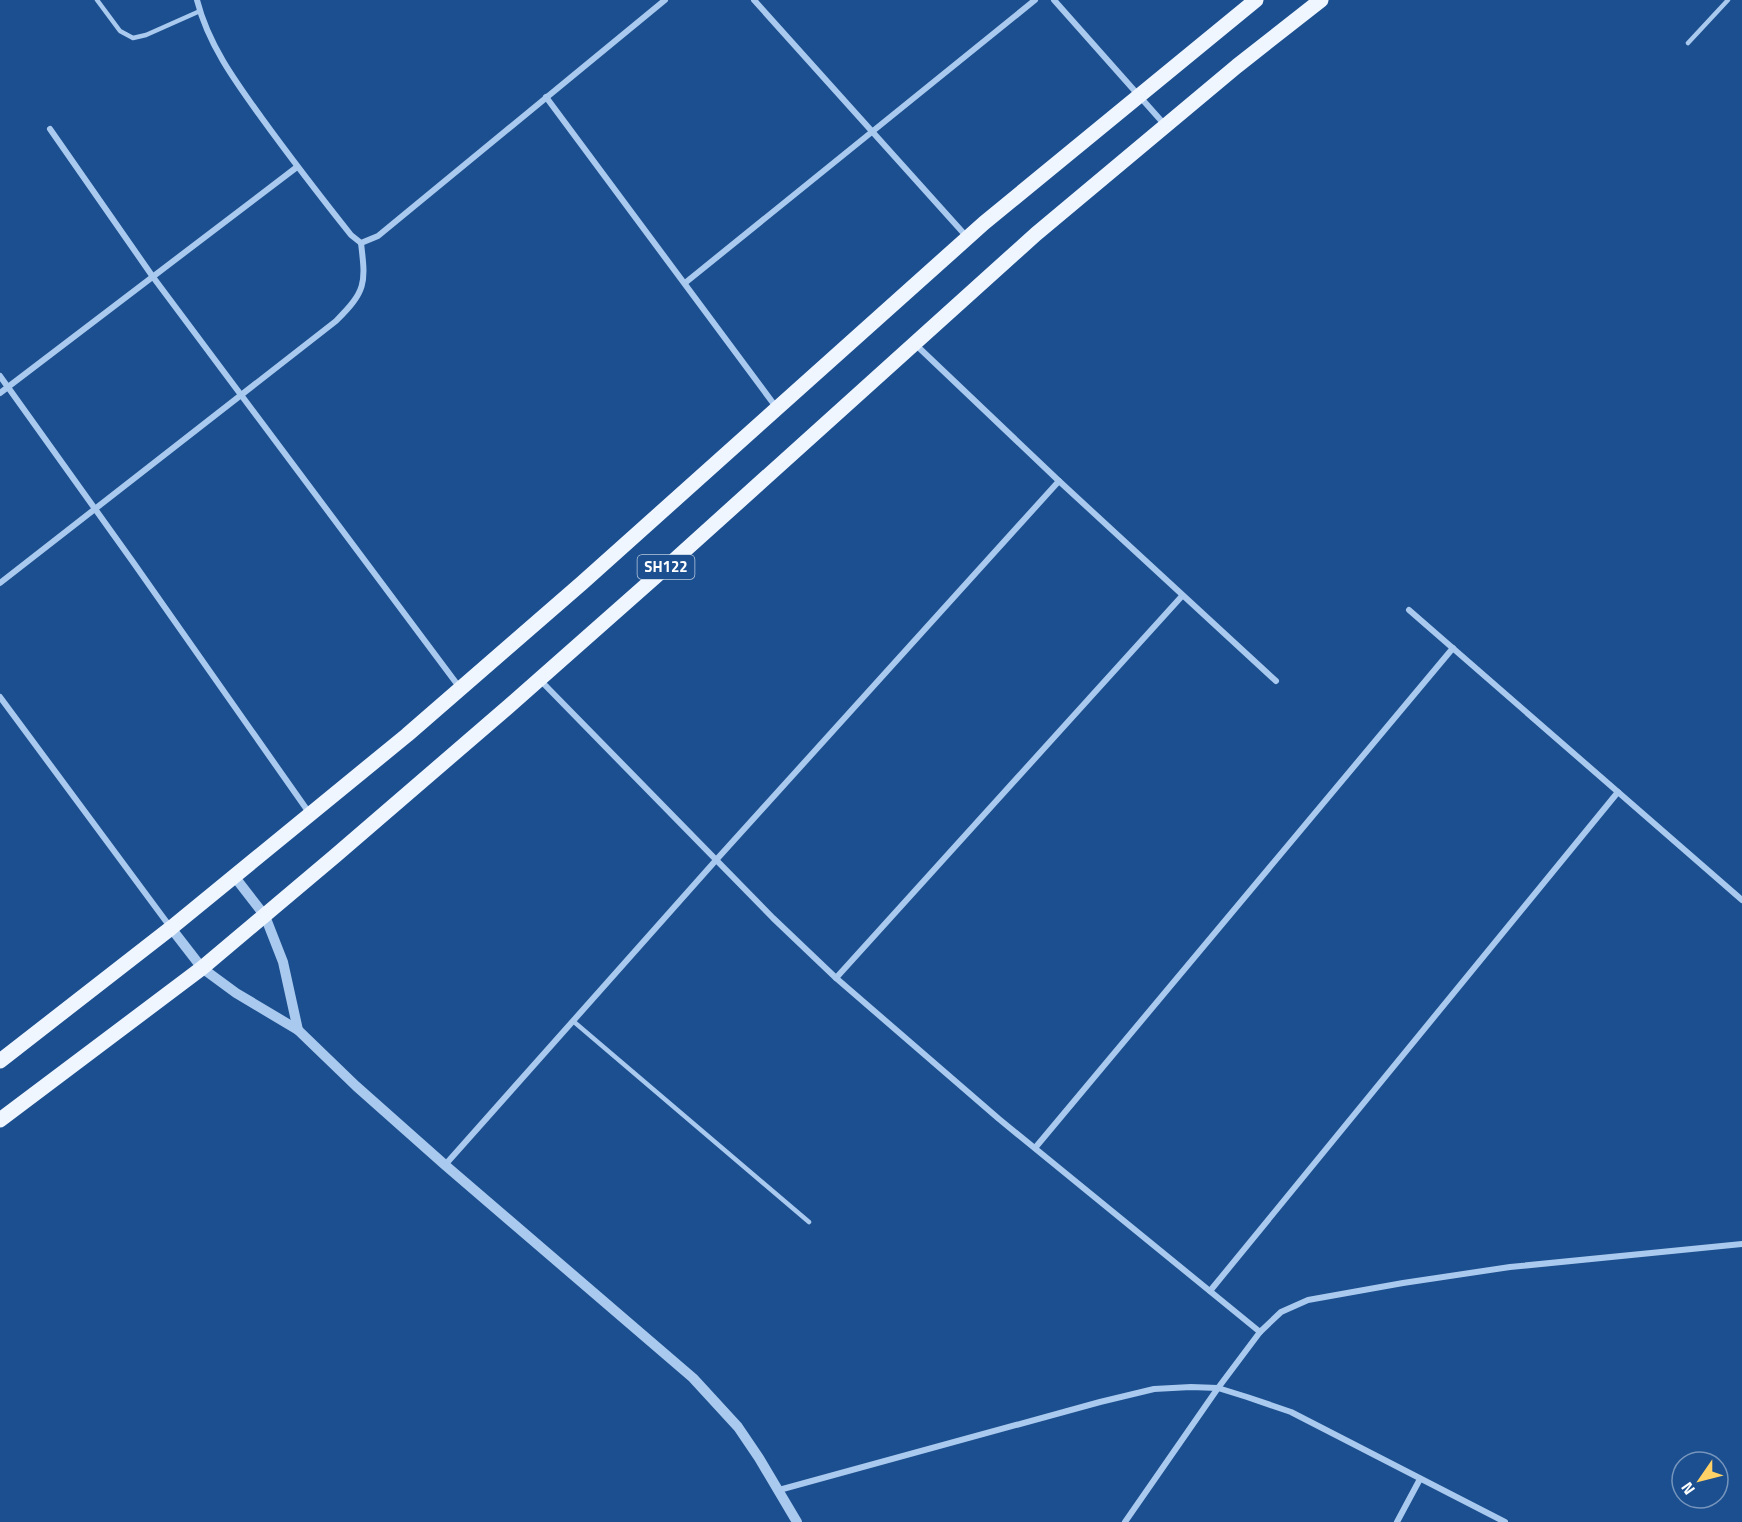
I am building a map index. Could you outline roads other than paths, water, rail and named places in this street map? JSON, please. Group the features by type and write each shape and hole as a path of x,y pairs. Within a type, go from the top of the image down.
{"main road":[{"name":"SH122","path":"0,1061 171,928 460,689 582,583 967,238 1256,0"},
{"name":"SH122","path":"0,1120 202,968 265,916 539,680 1036,234 1321,0"}],"street":[{"path":"0,583 336,321 354,303 364,285 361,243 351,235 297,167 240,88 217,52 197,0"},
{"path":"361,243 378,236 665,0"},
{"path":"754,0 967,238"},
{"path":"685,283 871,130 1035,0"},
{"path":"1054,0 1166,126"},
{"path":"546,97 777,407"},
{"path":"50,129 153,277 460,689"},
{"path":"0,393 297,167"},
{"path":"914,342 1059,482 1276,681"},
{"path":"0,376 96,508 310,814"},
{"path":"446,1165 717,859 1059,482"},
{"path":"836,978 1182,596"},
{"path":"1409,610 1742,900"},
{"path":"1035,1148 1453,648"},
{"path":"539,680 773,918 836,978 1035,1148 1260,1332"},
{"path":"0,697 202,968 236,993 298,1030 356,1086 693,1378 738,1427 797,1522"},
{"path":"1210,1290 1618,792"},
{"path":"234,876 265,916 283,962 298,1030"},
{"path":"1125,1522 1218,1388 1260,1332 1281,1312 1308,1300 1403,1283 1510,1268 1742,1244"},
{"path":"779,1490 1154,1389 1218,1388 1291,1412 1505,1522"},
{"path":"1397,1522 1420,1479"}],"lane":[{"path":"97,0 120,31 133,38 146,35 200,11"},
{"path":"1688,43 1728,0"},
{"path":"573,1021 809,1222"}]}
